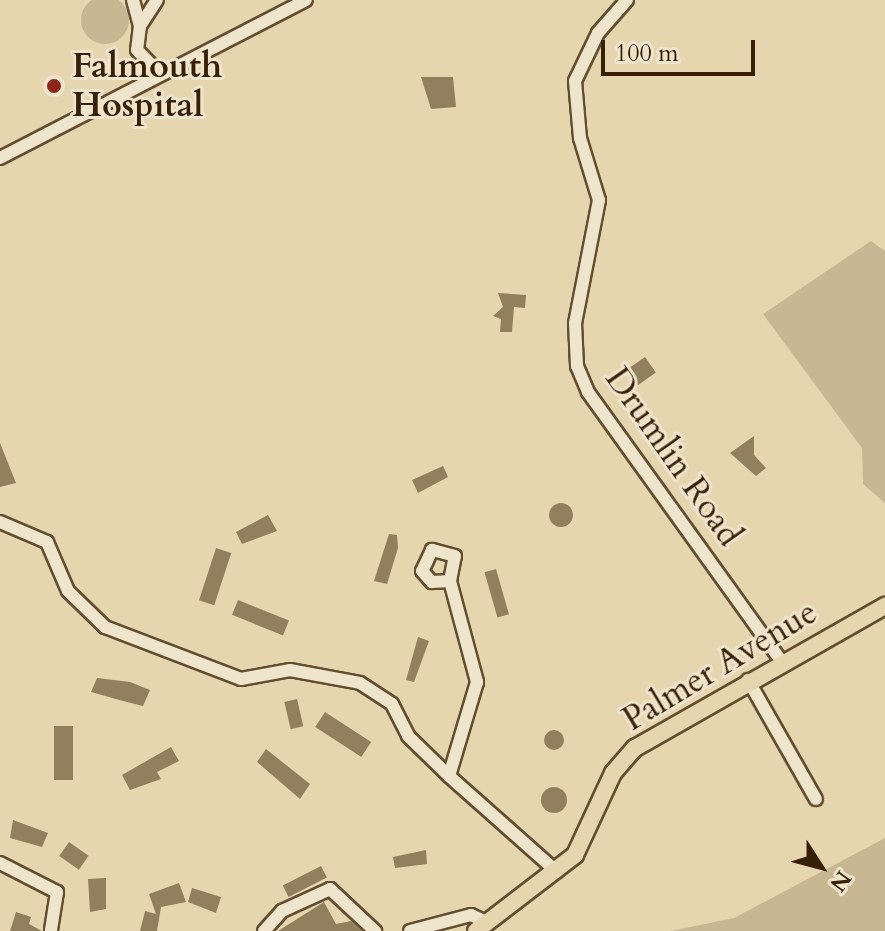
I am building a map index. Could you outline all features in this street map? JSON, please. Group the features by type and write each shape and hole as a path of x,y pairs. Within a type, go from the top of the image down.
{"main road":[{"name":"Palmer Avenue","path":"482,927 557,872 575,855 613,773 635,748 748,680 885,606"}],"street":[{"path":"133,0 140,26 137,50 159,73"},
{"path":"140,26 157,0"},
{"path":"0,158 159,73 306,0"},
{"name":"Drumlin Road","path":"627,0 598,33 575,81 580,138 599,200 575,323 577,366 588,392 782,662"},
{"path":"0,522 47,542 68,591 105,627 241,679 290,670 360,683 392,704 408,736 557,872"},
{"path":"449,776 477,682 450,581"},
{"path":"748,680 816,799"},
{"path":"0,863 57,892 51,931"},
{"path":"264,931 282,911 330,889 375,931"},
{"path":"410,931 471,915 482,927"}],"shaded area":[{"path":"105,-4 122,3 129,20 122,37 105,44 88,37 81,20 88,3"},
{"path":"871,241 885,251 885,503 863,484 862,448 763,314"},
{"path":"885,838 885,931 671,931 734,918"}],"building":[{"path":"421,77 453,77 456,107 431,109"},
{"path":"498,293 526,295 525,308 514,307 512,332 500,332 501,319 493,316 503,307"},
{"path":"645,357 656,373 638,385 627,370"},
{"path":"754,436 754,455 766,468 756,476 730,453"},
{"path":"0,443 16,483 0,487"},
{"path":"443,466 448,477 418,493 412,480"},
{"path":"561,503 572,510 573,515 566,526 561,527 550,520 549,515 556,504"},
{"path":"268,515 277,531 242,544 236,532"},
{"path":"389,534 397,535 398,548 387,584 374,581"},
{"path":"216,548 231,553 214,605 199,600"},
{"path":"496,569 509,614 497,617 484,572"},
{"path":"238,600 289,621 283,635 232,615"},
{"path":"418,637 429,641 414,682 406,680"},
{"path":"97,678 130,682 150,690 143,706 91,692"},
{"path":"297,699 303,726 291,729 284,702"},
{"path":"325,712 371,742 361,757 315,727"},
{"path":"54,726 73,726 73,780 54,780"},
{"path":"554,730 561,733 564,740 561,747 554,750 547,747 544,740 547,733"},
{"path":"171,747 179,761 157,772 161,779 130,790 122,775"},
{"path":"266,749 310,784 300,799 257,762"},
{"path":"554,787 563,791 567,800 563,809 554,813 545,809 541,800 545,791"},
{"path":"13,820 48,833 42,847 10,838"},
{"path":"69,842 89,856 79,870 59,856"},
{"path":"426,850 427,864 395,868 393,857"},
{"path":"321,866 327,878 289,897 283,886"},
{"path":"106,878 106,909 90,912 88,879"},
{"path":"179,883 186,902 161,907 157,931 140,931 145,911 156,914 149,894"},
{"path":"192,888 221,897 216,913 188,902"},
{"path":"324,902 336,924 351,921 362,931 278,931"},
{"path":"16,912 31,917 29,924 42,931 10,931"}],"place":[{"name":"Falmouth Hospital","path":"54,86"}]}
